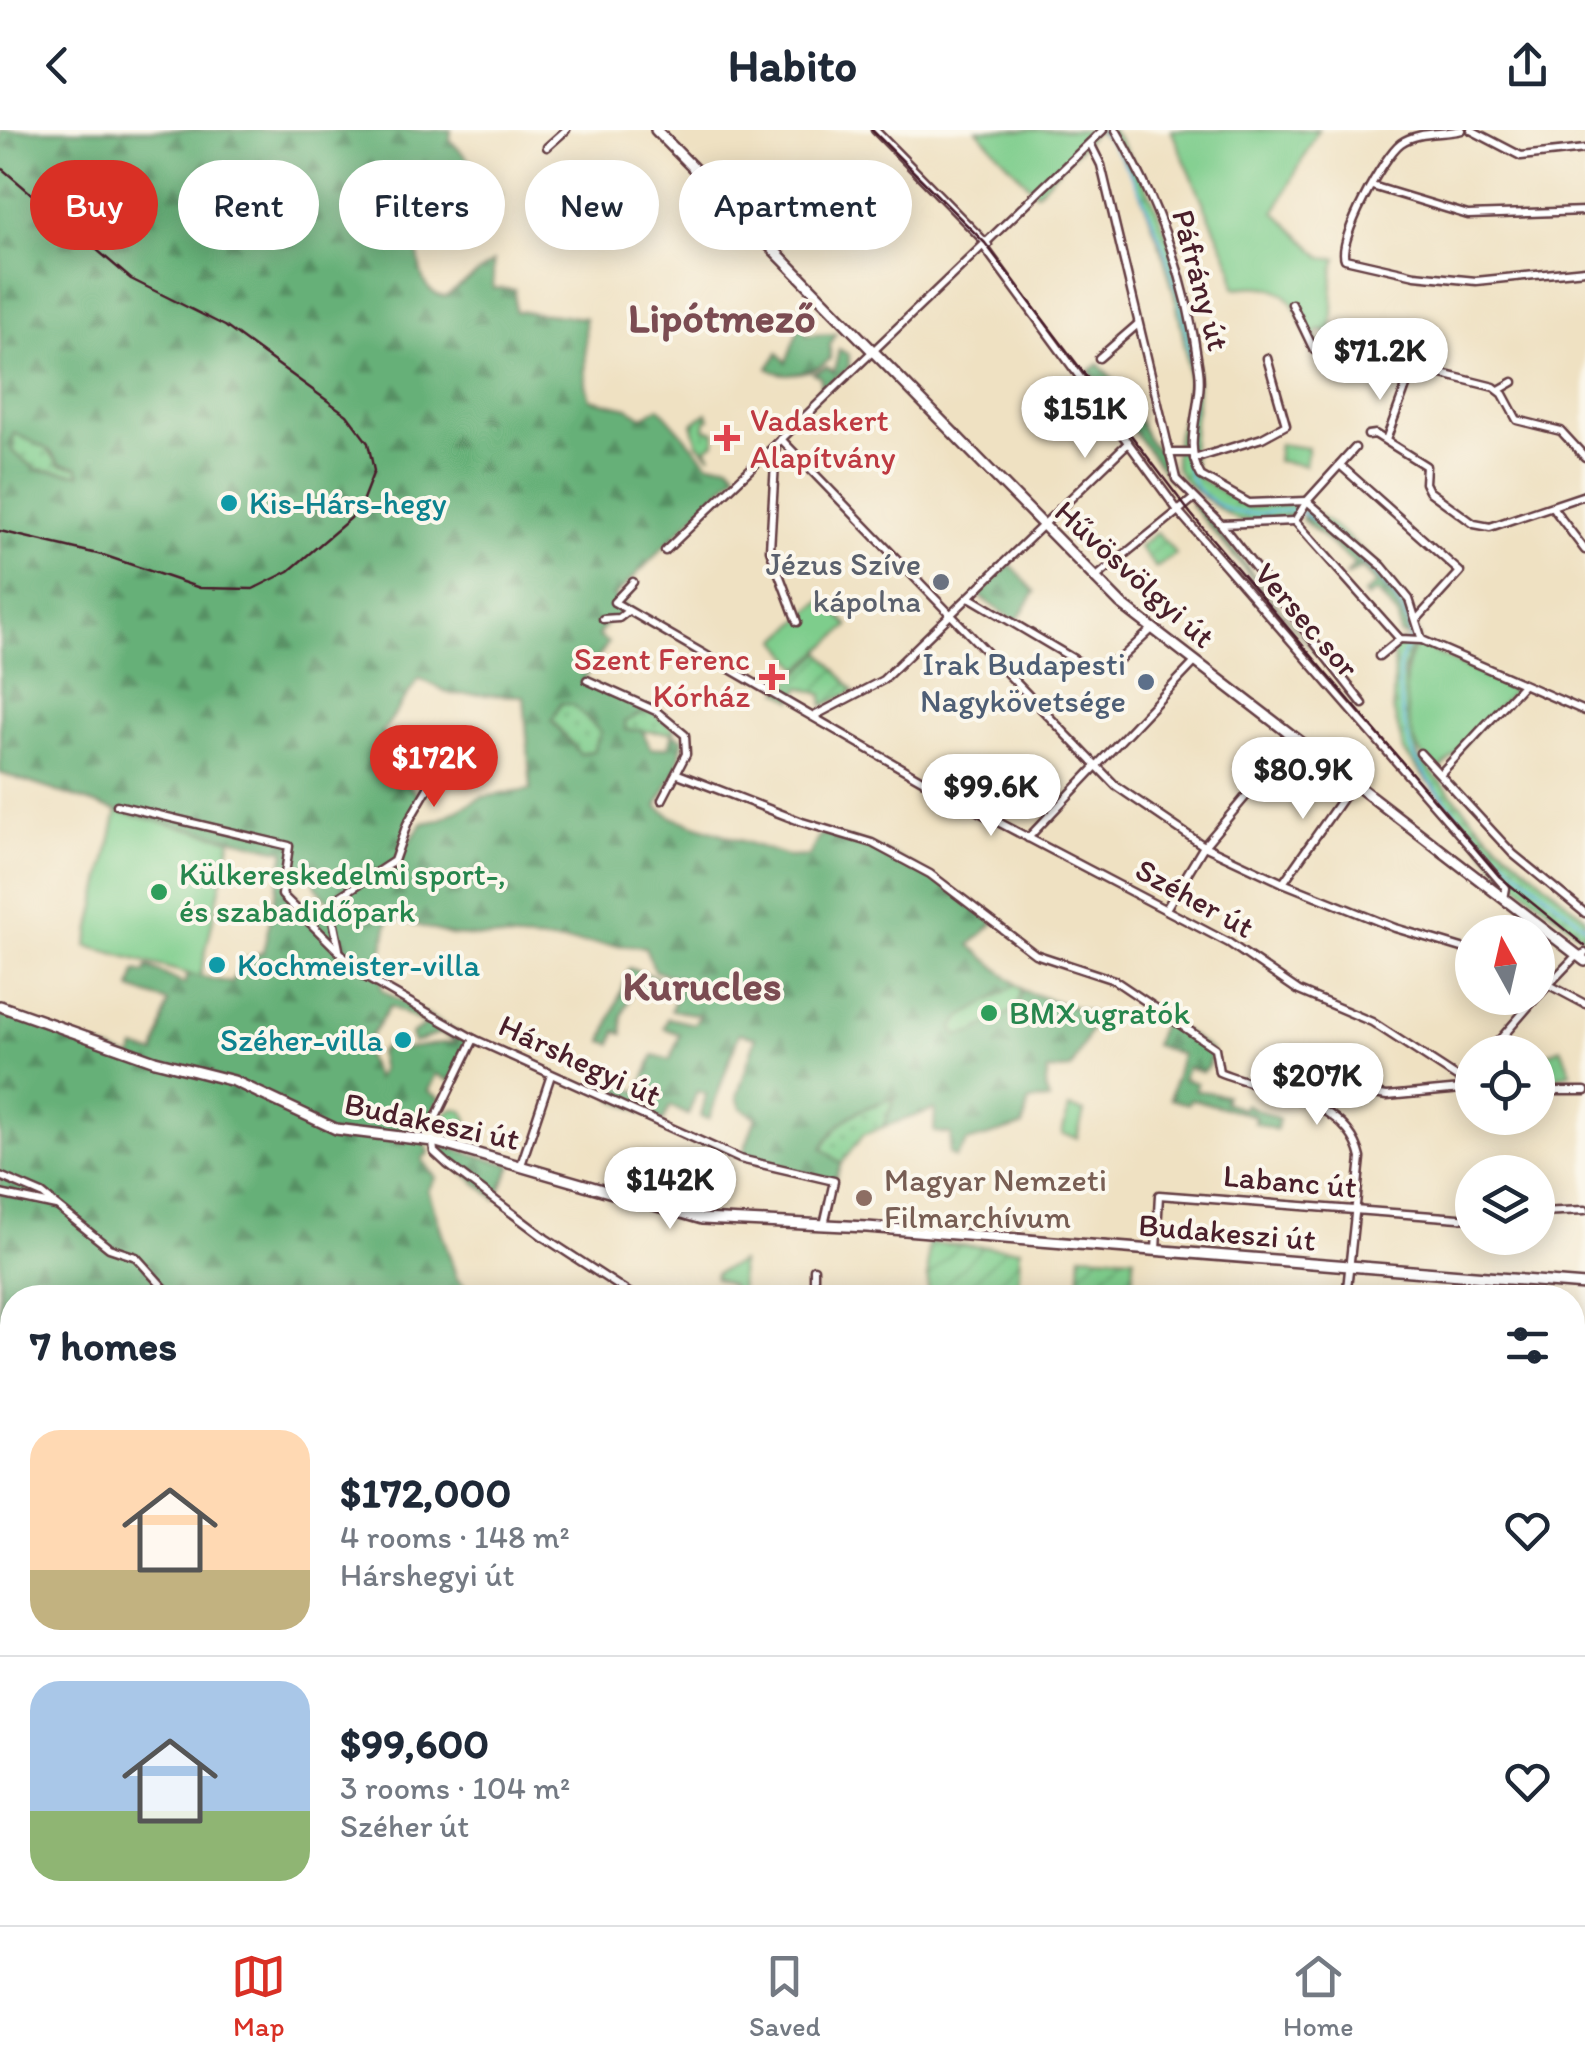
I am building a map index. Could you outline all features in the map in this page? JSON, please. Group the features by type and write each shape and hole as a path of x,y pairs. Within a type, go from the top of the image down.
{"main road":[{"name":"Hűvösvölgyi út","path":"656,130 1094,579 1194,662 1583,956"},
{"name":"Budakeszi út","path":"0,1006 155,1061 234,1081 336,1129 429,1140 697,1218 1585,1285"}],"street":[{"path":"548,147 566,130"},
{"name":"Versec sor","path":"875,130 986,246 1179,512 1506,888 1504,899"},
{"name":"Páfrány út","path":"1116,130 1153,200 1188,309 1200,378 1193,456"},
{"path":"1462,130 1403,141 1389,154 1343,242 1342,254 1350,262 1476,282 1585,270"},
{"path":"1472,130 1521,156 1585,149"},
{"path":"665,551 1101,132"},
{"path":"1090,143 1101,165 1176,479 1220,523 1364,704"},
{"path":"1372,186 1468,215 1585,211"},
{"path":"1292,304 1314,350 1374,372 1409,378 1438,374 1499,390 1518,420 1562,431 1581,444 1585,457"},
{"path":"1099,358 1138,324"},
{"path":"1168,454 1193,456 1262,438 1286,425 1267,358"},
{"path":"1386,440 1409,378"},
{"path":"1499,390 1513,382"},
{"path":"1368,435 1386,440 1426,466 1430,491 1474,524 1506,525 1585,496"},
{"path":"779,442 952,615 1096,767 1204,846 1395,928 1455,947"},
{"path":"779,442 770,543 798,622"},
{"path":"814,716 883,680 1128,444"},
{"path":"1297,519 1305,504 1356,448"},
{"path":"1193,456 1205,480 1249,503 1268,505 1296,498 1367,550 1408,599 1418,618 1419,640"},
{"path":"1340,465 1460,572 1418,618"},
{"path":"1094,579 1193,499"},
{"path":"1553,508 1585,550"},
{"path":"1220,523 1297,519"},
{"path":"1297,519 1401,640"},
{"name":"Széher út","path":"633,582 614,602 1028,838 1260,962 1299,991 1372,1022 1455,1076"},
{"path":"971,598 1089,668 1120,659 1152,629"},
{"path":"603,619 619,618 628,611"},
{"path":"1379,656 1401,640 1419,640 1521,687 1585,711"},
{"path":"1312,663 1321,653"},
{"path":"1028,838 1194,662"},
{"path":"587,680 632,698 678,726 688,746 678,774 662,800"},
{"path":"1440,774 1521,687"},
{"path":"1166,909 1204,846 1295,738"},
{"path":"1420,754 1514,854 1585,913"},
{"path":"340,950 333,920 340,897 394,861 407,824 436,774"},
{"path":"678,774 802,822 872,843 930,874 1035,954 1098,973 1168,1014 1215,1048 1219,1072 1298,1100 1340,1120 1356,1141 1360,1158 1347,1285"},
{"path":"1283,883 1353,782"},
{"name":"Hárshegyi út","path":"116,804 289,846 282,896 294,912 381,988 474,1039 748,1162 834,1181 824,1225"},
{"path":"1555,978 1583,956"},
{"path":"1555,988 1585,1004"},
{"path":"1504,1035 1521,1015"},
{"path":"474,1039 429,1140 434,1152 545,1238 617,1285"},
{"path":"522,1164 551,1075"},
{"path":"1298,1100 1319,1086 1376,1096 1453,1091"},
{"path":"1555,1091 1585,1092"},
{"path":"0,1176 57,1206 110,1248 136,1257 161,1285"},
{"path":"0,1194 57,1206"},
{"name":"Labanc út","path":"1156,1252 1159,1195 1455,1219"},
{"path":"1555,1211 1585,1210"},
{"path":"814,1269 814,1285"}],"green space":[{"path":"0,130 451,130 450,140 469,160 339,160 339,250 418,250 424,281 436,294 445,297 493,262 493,288 515,290 515,311 585,318 586,384 590,399 628,408 643,417 659,407 708,463 729,464 737,473 614,597 635,613 608,621 598,636 608,643 583,680 648,709 625,722 626,730 642,730 651,749 668,747 672,733 683,739 678,766 657,806 674,818 790,857 809,856 820,834 891,854 994,923 970,945 1024,991 1098,1015 1071,1069 1048,1071 1045,1088 1049,1100 1029,1101 1023,1126 967,1142 955,1158 949,1154 951,1134 934,1132 935,1109 883,1127 895,1098 883,1101 844,1121 822,1148 841,1164 834,1181 742,1157 756,1117 741,1108 737,1097 756,1037 739,1033 709,1119 701,1117 706,1094 697,1091 688,1115 670,1106 663,1122 613,1099 619,1085 639,1092 654,1055 670,1060 680,1034 664,1028 668,1018 694,1024 700,1015 671,1010 682,980 655,971 645,947 451,935 389,917 380,963 382,990 470,1040 450,1081 436,1074 428,1091 440,1098 422,1136 429,1153 422,1159 436,1178 428,1190 457,1279 464,1285 0,1285 0,1012 132,1058 135,1048 155,1054 168,1002 131,989 136,971 145,973 147,966 184,984 188,974 231,983 243,960 263,952 285,851 117,811 0,773","holes":["14,433 49,450 60,464 77,467 80,474 35,469 12,451","419,678 451,694 524,696 531,790 482,797 439,820 423,823 409,842 403,840 420,798 399,774 399,755 382,733","561,703 573,705 601,732 593,751 580,754 552,721","312,869 316,886 330,903 330,910 313,916 289,888 292,874","390,1006 426,1025 411,1034 413,1043 440,1033 457,1041 397,1050 387,1045 379,1052 381,1069 376,1079 363,1048"]},
{"path":"977,130 1092,130 1094,133 1036,193"},
{"path":"1096,130 1112,130 1130,156 1159,215 1181,281 1197,378 1192,451 1197,477 1248,507 1299,503 1302,505 1296,516 1240,521 1204,497 1179,473 1175,447 1188,384 1173,290 1138,188 1109,136 1105,138"},
{"path":"1171,130 1318,130 1275,212 1323,258 1337,258 1331,333 1318,331 1320,350 1313,346 1293,305 1279,291 1254,286 1235,288 1232,267"},
{"path":"802,320 806,335 836,334 830,345 830,359 800,373 774,372 768,368 778,353 786,362"},
{"path":"839,349 849,355 849,368 820,388 821,377 813,373 827,367 834,372"},
{"path":"1099,364 1127,397 1152,445 1165,455 1174,479 1169,479 1089,371"},
{"path":"707,413 710,419 706,420 705,429 715,432 715,442 706,448 711,456 698,444 692,424"},
{"path":"13,432 45,447 60,465 77,467 81,475 36,469 12,451"},
{"path":"1279,444 1308,448 1305,465 1277,461"},
{"path":"1191,505 1198,505 1316,654"},
{"path":"1306,507 1342,532 1375,563 1401,598 1419,637 1407,636 1405,622 1384,587 1333,535 1304,513"},
{"path":"1304,513 1333,535 1384,587 1405,622 1407,636 1400,635 1398,616 1376,592 1367,598 1364,594 1376,584 1361,568 1346,577 1354,564 1302,519"},
{"path":"1157,532 1176,554 1156,568 1139,547"},
{"path":"1010,564 1035,592 1016,622 979,596"},
{"path":"823,599 849,626 800,669 778,640"},
{"path":"1401,641 1413,642 1403,673 1418,757 1489,835 1585,917 1585,938 1502,872 1404,752 1393,709 1394,657 1390,651"},
{"path":"1418,644 1514,690 1439,771 1417,747 1409,723 1406,679"},
{"path":"821,652 854,691 823,706 823,695 801,687 793,700 779,691"},
{"path":"561,703 573,705 601,732 593,751 580,754 552,720"},
{"path":"648,709 675,730 625,730 625,722"},
{"name":"Külkereskedelmi sport-, és szabadidőpark","path":"117,811 231,839 200,977 87,946"},
{"path":"629,968 677,984 673,995 660,998 633,991 622,1016 623,1034 616,1031 612,1044 603,1041"},
{"name":"BMX ugratók","path":"1016,985 1022,990 1016,1009 972,1033 957,1036 953,1028 962,1017"},
{"path":"1149,1006 1212,1051 1208,1067 1202,1072 1187,1067 1183,1079 1197,1083 1195,1090 1226,1095 1224,1102 1243,1109 1245,1104 1279,1119 1276,1130 1254,1123 1255,1116 1191,1099 1188,1104 1170,1099 1181,1054 1154,1045 1161,1026 1146,1011"},
{"path":"1561,1048 1571,1072 1555,1078 1555,1050"},
{"path":"895,1098 883,1127 863,1135 841,1164 822,1149 852,1115"},
{"path":"1069,1108 1084,1112 1077,1138 1062,1134"},
{"path":"456,1109 464,1112 464,1128 456,1131 448,1128 445,1120 448,1112"},
{"path":"440,1145 512,1165 496,1199 436,1150"},
{"path":"928,1243 1020,1249 1018,1285 928,1285"},
{"path":"1081,1254 1134,1257 1133,1285 1079,1285"},
{"path":"740,1262 741,1285 715,1278 716,1273"}],"waterway":[{"path":"1102,132 1151,215 1182,311 1192,374 1186,455 1194,485 1231,511 1303,513 1333,534 1385,585 1407,620 1410,636 1400,664 1399,687 1405,727 1417,761 1472,829 1585,926"}],"tram line":[{"path":"872,130 985,243 1191,514 1499,876 1585,946"}],"railway":[{"path":"0,167 131,279 225,326 347,415 368,443 374,471 358,512 289,571 253,589 200,588 106,556 0,531"}],"place":[{"name":"Vadaskert Alapítvány","path":"727,438"},
{"name":"Kis-Hárs-hegy","path":"229,503"},
{"name":"Jézus Szíve kápolna","path":"941,582"},
{"name":"Szent Ferenc Kórház","path":"772,677"},
{"name":"Irak Budapesti Nagykövetsége","path":"1146,682"},
{"name":"Külkereskedelmi sport-, és szabadidőpark","path":"159,892"},
{"name":"Kochmeister-villa","path":"217,965"},
{"name":"BMX ugratók","path":"989,1013"},
{"name":"Széher-villa","path":"403,1040"},
{"name":"Magyar Nemzeti Filmarchívum","path":"864,1198"}],"district":[{"name":"Lipótmező","path":"722,317"},
{"name":"Kurucles","path":"702,985"}]}
